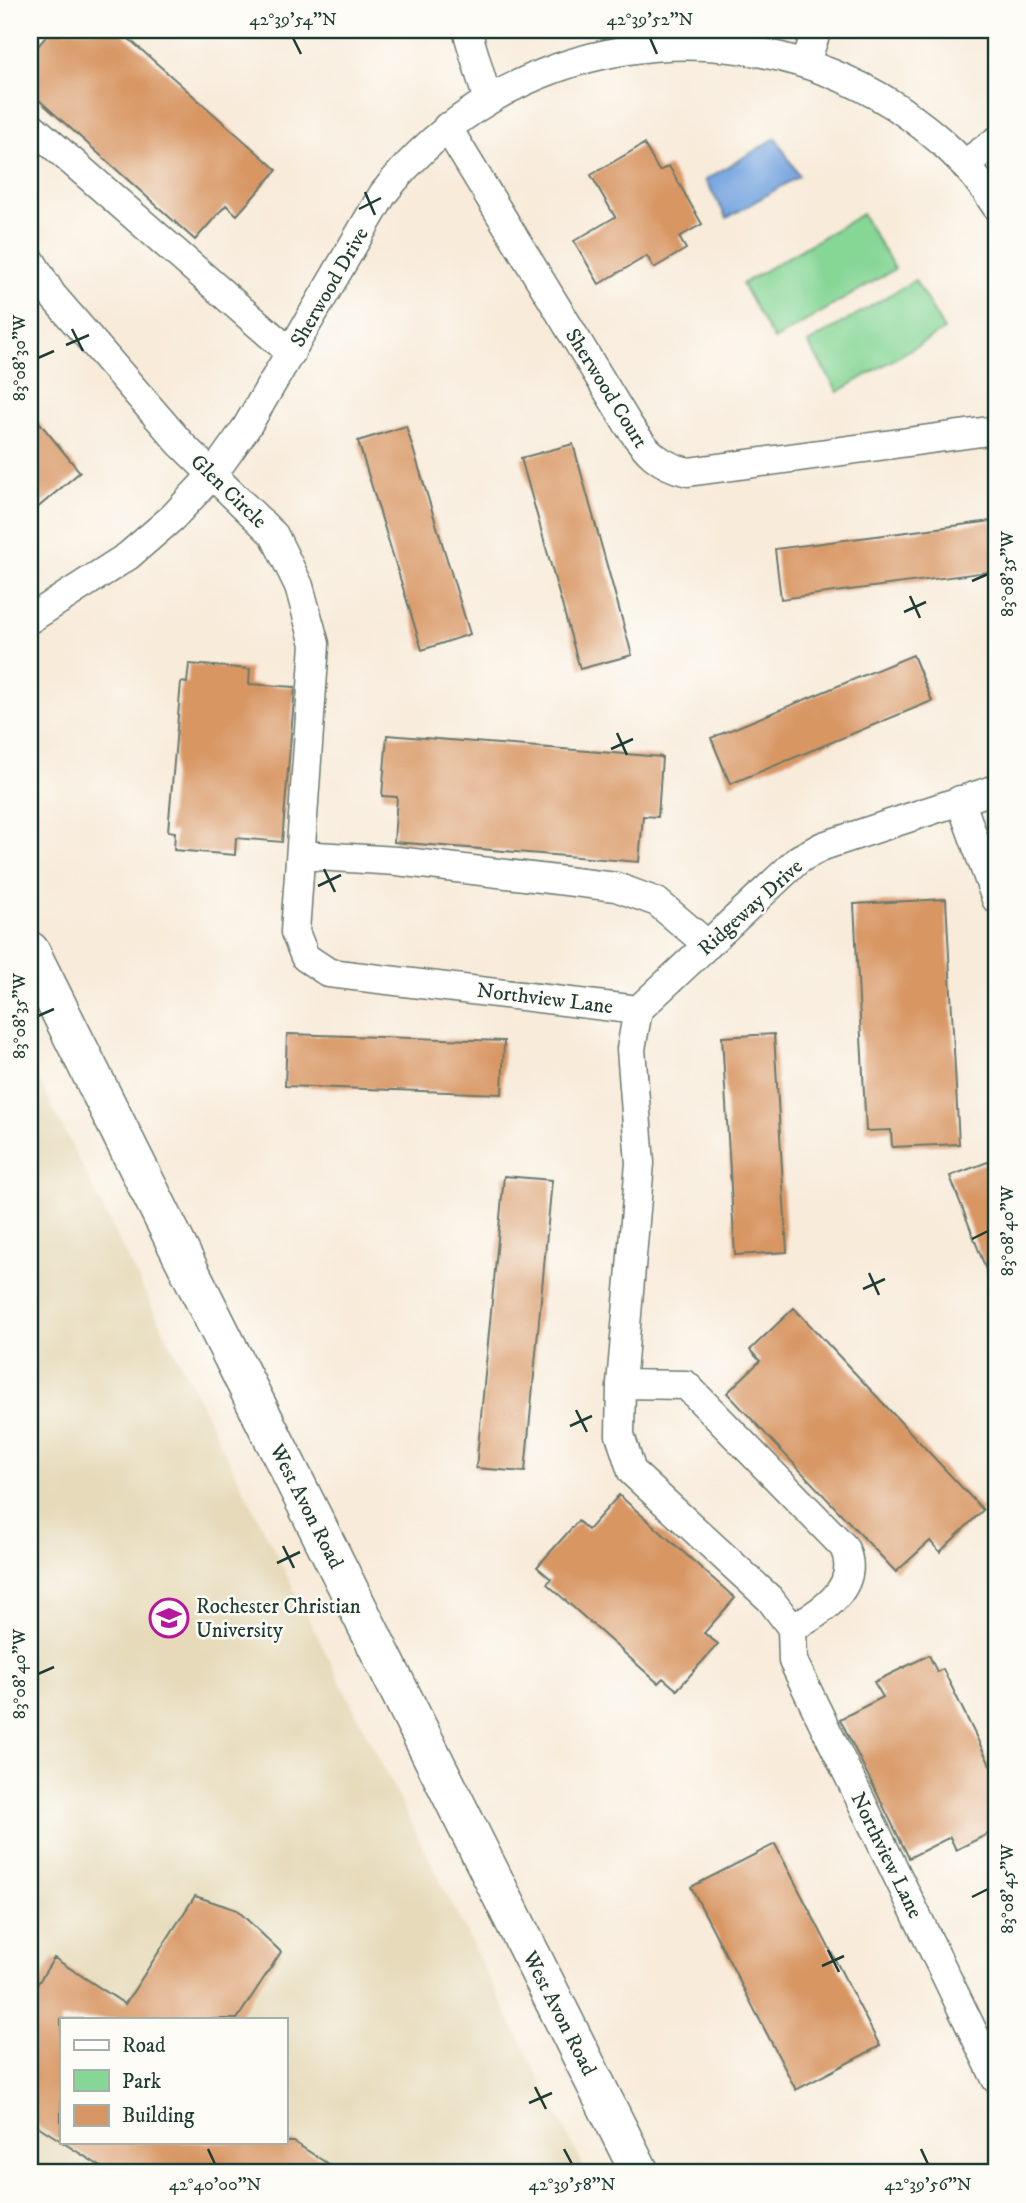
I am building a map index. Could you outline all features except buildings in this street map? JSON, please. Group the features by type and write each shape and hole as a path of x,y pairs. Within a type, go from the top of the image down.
{"main road":[{"name":"West Avon Road","path":"30,951 640,2173"}],"street":[{"path":"467,30 487,98"},
{"path":"806,61 817,30"},
{"name":"Sherwood Drive","path":"30,620 128,556 173,517 213,474 246,428 383,194 401,172 447,127 487,98 526,78 589,55 666,36 718,43 806,61 876,93 938,138 966,163 996,206"},
{"path":"30,125 290,353"},
{"name":"Sherwood Court","path":"447,127 641,444 648,454 668,467 688,472 996,430"},
{"path":"966,163 996,141"},
{"name":"Glen Circle","path":"30,259 52,295 181,444 274,535 299,586 315,644 295,932 305,957 329,973"},
{"name":"Ridgeway Drive","path":"638,1010 799,859 822,846 996,789"},
{"path":"960,800 996,899"},
{"path":"301,855 397,861 616,887 657,902 708,945"},
{"name":"Northview Lane","path":"329,973 638,1010 631,1049 640,1163 621,1384 621,1435 632,1472 770,1599 792,1628 793,1661 996,2078"},
{"path":"621,1384 686,1385 844,1547 851,1562 850,1578 820,1614 792,1628"}],"shaded area":[{"name":"Rochester Christian University","path":"30,1062 107,1217 587,2173 30,2173"}],"green space":[{"path":"862,214 895,269 774,340 742,284"},
{"path":"915,280 944,330 838,392 808,343"}],"water":[{"path":"776,138 799,176 727,218 705,180"}],"place":[{"name":"Rochester Christian University","path":"169,1618"}]}
